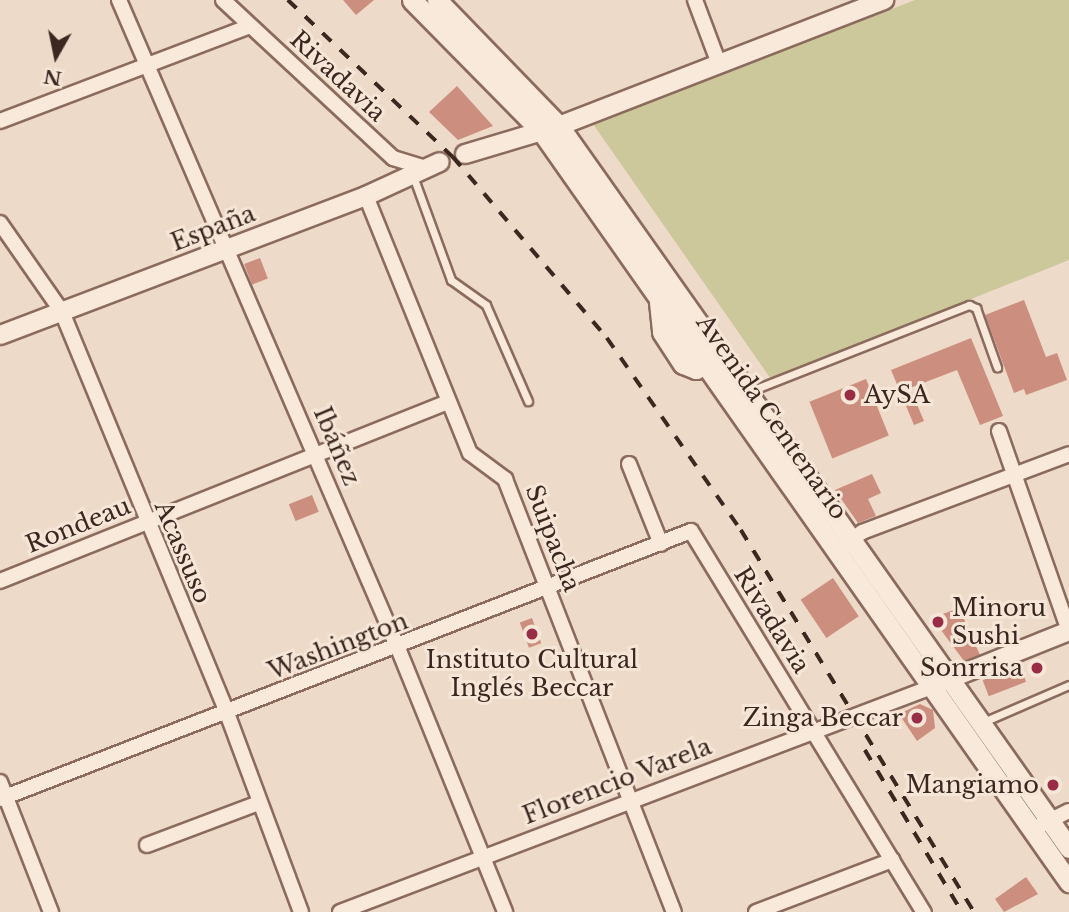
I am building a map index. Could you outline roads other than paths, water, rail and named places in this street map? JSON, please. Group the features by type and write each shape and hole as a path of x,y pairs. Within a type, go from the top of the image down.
{"main road":[{"name":"Avenida Centenario","path":"412,0 443,7 550,129 1041,824 1069,848"},
{"name":"Avenida Centenario","path":"550,129 658,298 662,332 684,364 696,369 711,358"},
{"name":"Avenida Centenario","path":"711,358 747,393 844,545"},
{"name":"Avenida Centenario","path":"942,683 981,723 1041,824 1069,882"}],"street":[{"name":"Ibáñez","path":"119,0 149,61 316,454 505,912"},
{"name":"Rivadavia","path":"223,0 393,158 418,170"},
{"path":"695,0 719,64"},
{"path":"465,154 550,129 884,0"},
{"path":"0,121 149,61 250,26"},
{"path":"389,183 393,158"},
{"name":"España","path":"0,335 366,197 389,183 440,162"},
{"name":"Suipacha","path":"366,197 447,402 470,453 505,479 628,803 674,912"},
{"name":"Acassuso","path":"0,223 62,312 145,522 227,713 301,912"},
{"name":"Rondeau","path":"0,581 447,402"},
{"path":"942,683 1069,631 999,431"},
{"path":"844,545 1069,454"},
{"path":"629,464 661,544"},
{"name":"Rivadavia","path":"691,531 924,912"},
{"name":"Washington","path":"3,798 548,590 691,531"},
{"name":"Florencio Varela","path":"340,912 942,683"},
{"path":"0,782 3,798 51,912"},
{"path":"147,845 259,803"},
{"path":"1041,824 1069,811"},
{"path":"757,912 892,860"}],"lane":[{"path":"418,170 451,280 486,305 528,401"},
{"path":"747,393 969,305 976,308 998,367"},
{"path":"981,723 1068,687"}],"railway":[{"path":"288,0 453,157 607,338 741,530 974,912"},
{"path":"865,750 962,912"}],"place":[{"name":"AySA","path":"850,395"},
{"name":"Minoru Sushi","path":"938,622"},
{"name":"Instituto Cultural Inglés Beccar","path":"532,634"},
{"name":"Sonrrisa","path":"1037,668"},
{"name":"Zinga Beccar","path":"917,718"},
{"name":"Mangiamo","path":"1053,785"}]}
